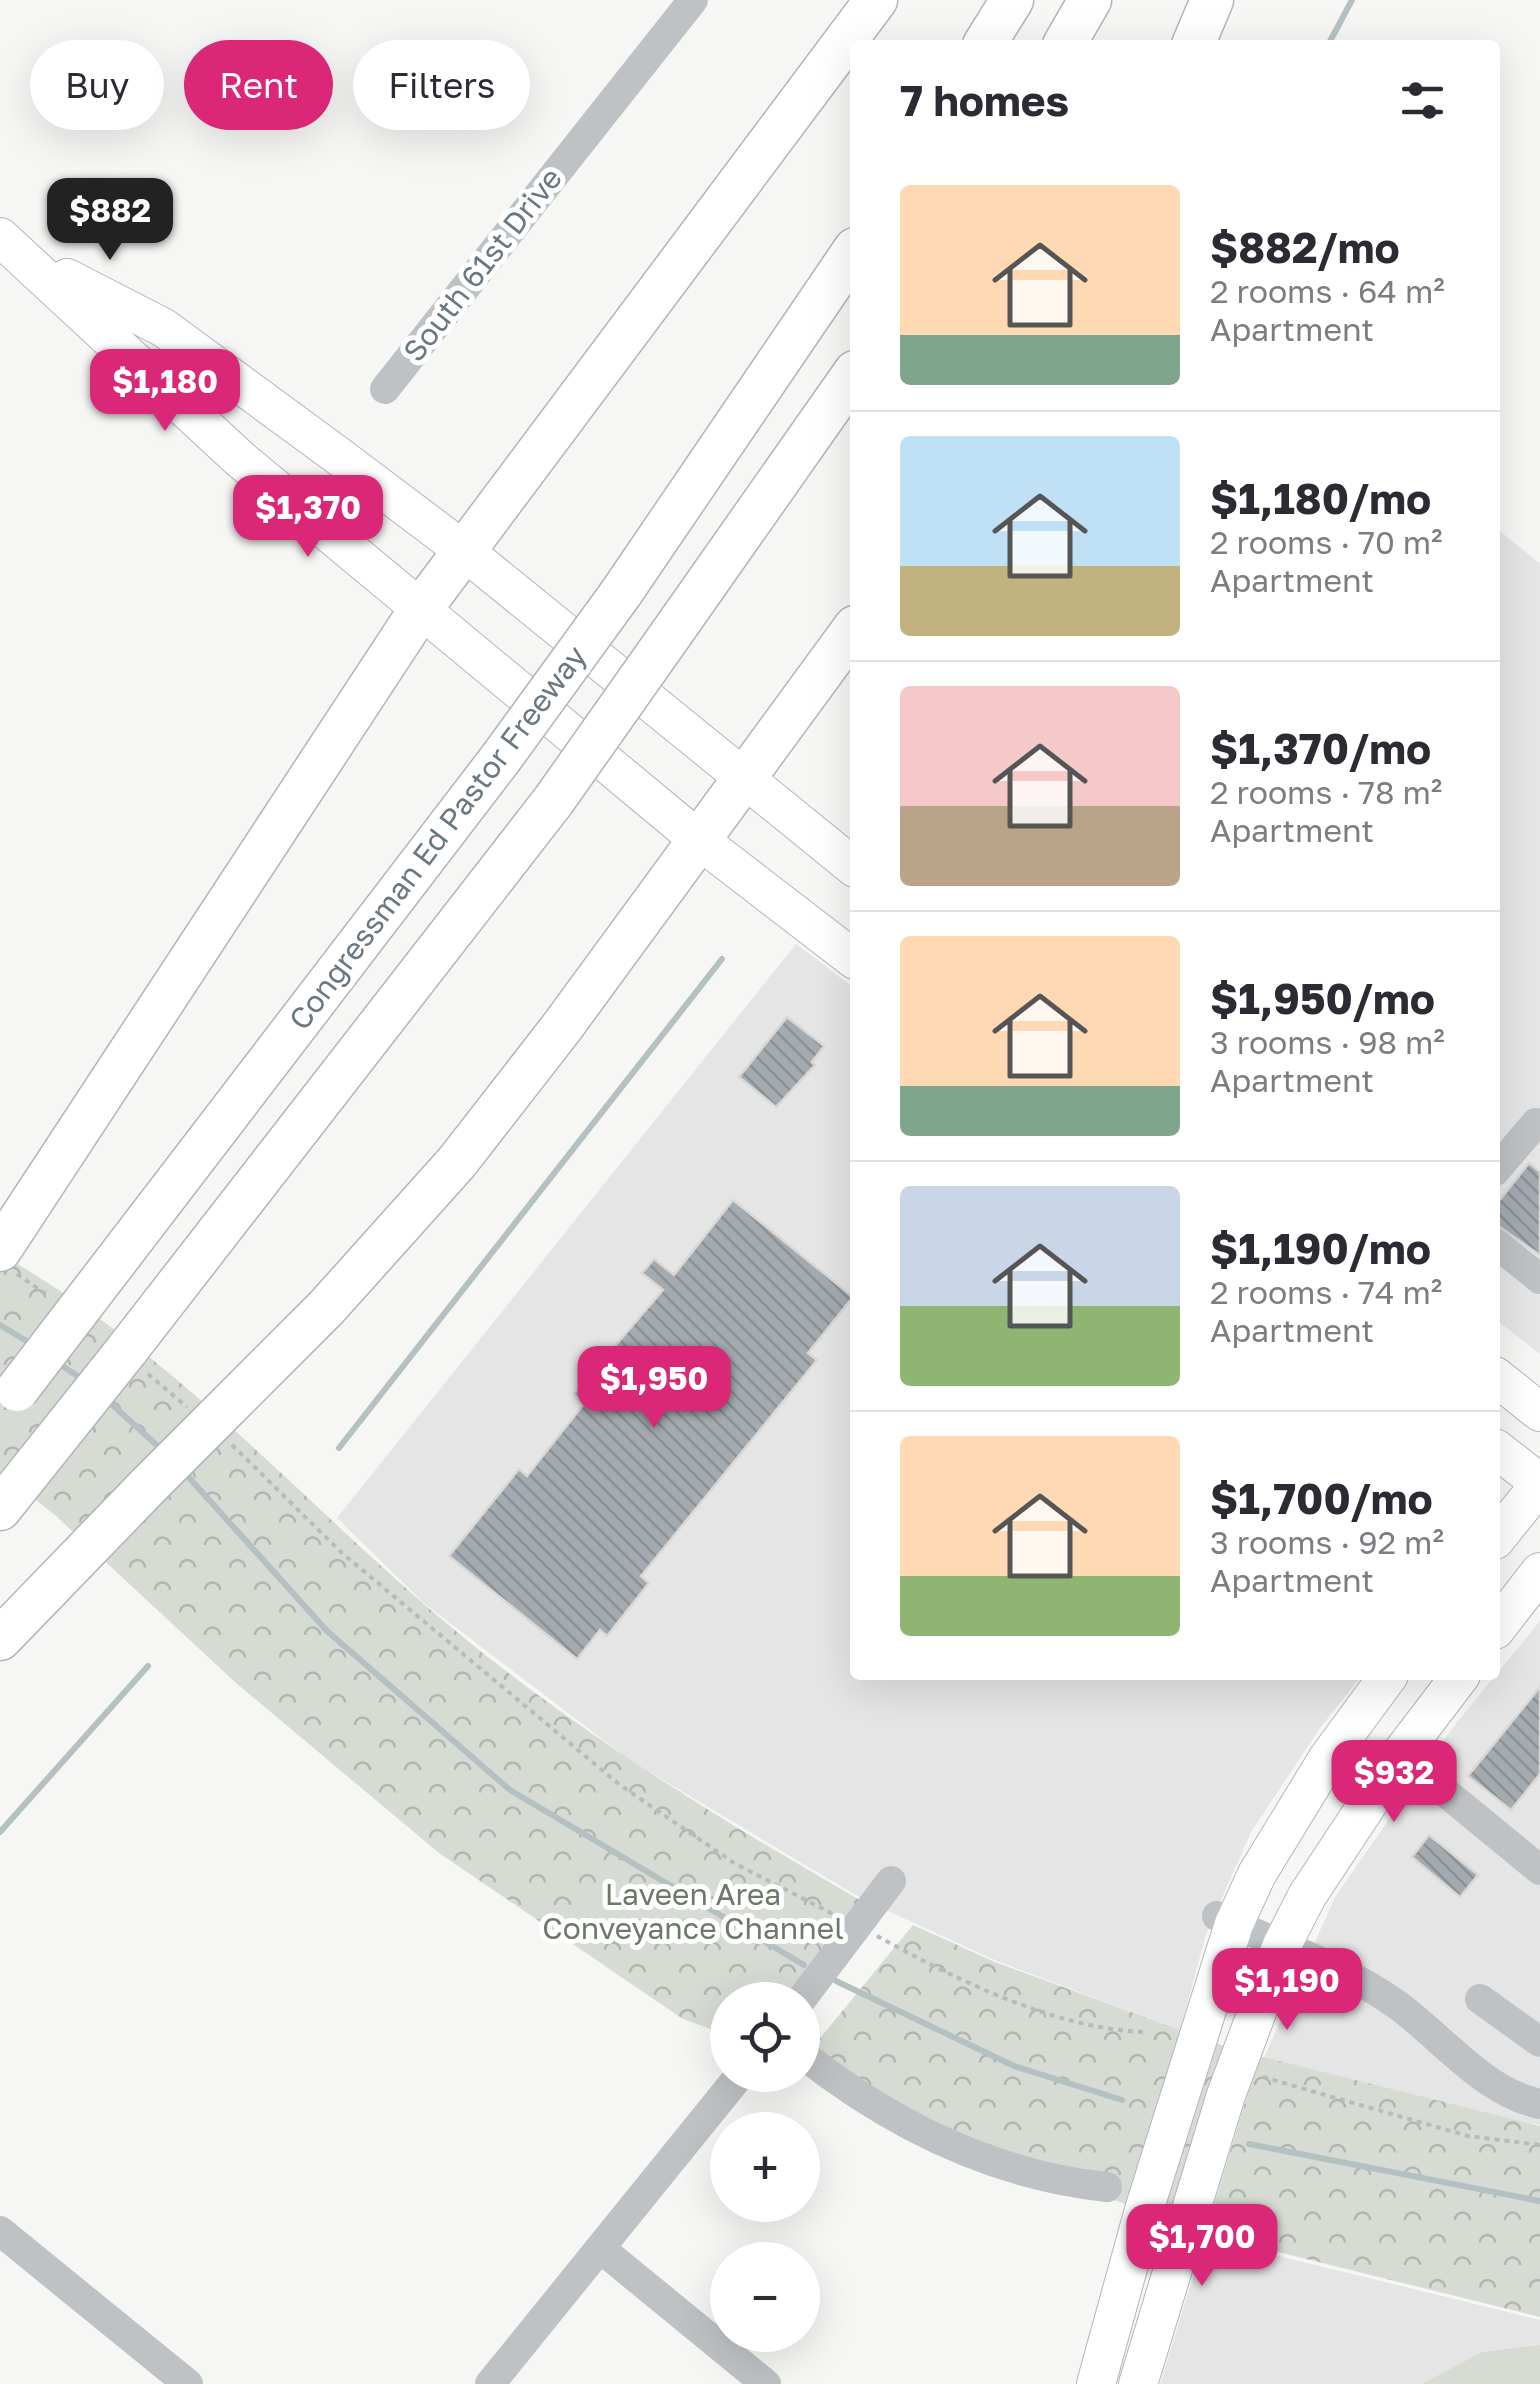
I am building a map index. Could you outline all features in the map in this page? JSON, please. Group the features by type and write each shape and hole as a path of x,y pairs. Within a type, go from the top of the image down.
{"highway":[{"path":"7,1261 420,610 876,0"},
{"path":"987,40 1012,0"},
{"path":"1067,40 1090,0"},
{"path":"1195,40 1212,0"},
{"name":"Congressman Ed Pastor Freeway","path":"8,1400 65,1307 501,758 620,593 850,256"},
{"path":"0,1509 66,1425 133,1359 554,800 850,379"},
{"path":"0,1638 149,1485 214,1426 457,1162 850,634"}],"main road":[{"path":"12,247 164,328 463,550 850,864"},
{"path":"12,247 240,459 699,840 850,956"},
{"path":"1500,1380 1540,1412"},
{"path":"1500,1452 1540,1483 1500,1534"},
{"path":"1500,1624 1539,1573"},
{"path":"1096,2384 1226,1920 1328,1758 1385,1680"},
{"path":"1138,2384 1226,2096 1282,1945 1307,1896 1400,1754 1457,1680"}],"street":[{"name":"South 61st Drive","path":"386,389 693,0"},
{"path":"1500,1165 1536,1123"},
{"path":"1500,1247 1540,1279"},
{"path":"1400,1754 1540,1870"},
{"path":"815,1982 891,1881"},
{"path":"1226,1920 1328,1964 1382,1995 1502,2090 1540,2104"},
{"path":"1480,1999 1540,2042"},
{"path":"820,2066 905,2125 1052,2182 1107,2188"},
{"path":"490,2384 726,2092"},
{"path":"0,2230 188,2384"},
{"path":"600,2248 766,2384"}],"path":[{"path":"7,1261 65,1307"},
{"path":"133,1359 214,1426 317,1530 620,1785 734,1863 855,1932 950,1974 1082,2026 1148,2032"},
{"path":"1263,2077 1468,2136 1540,2145"}],"shaded area":[{"path":"1500,531 1540,564 1540,1354 1500,1323"},
{"path":"796,944 850,985 850,1680 1358,1680 1320,1728 1251,1832 1206,1934 1180,2030 997,1961 864,1900 631,1761 424,1603 337,1518"},
{"path":"1540,1621 1540,2125 1260,2067 1335,1897 1454,1726 1492,1680 1500,1680 1500,1670"},
{"path":"1205,2238 1540,2320 1540,2384 1160,2384"}],"green space":[{"name":"Laveen Area Conveyance Channel","path":"0,1254 59,1290 169,1373 425,1605 529,1688 692,1800 863,1902 798,1982 710,1982 710,2029 683,2019 439,1853 236,1683 55,1515 0,1472"},
{"name":"Laveen Area Conveyance Channel","path":"913,1925 995,1962 1224,2046 1171,2220 1031,2171 820,2067 820,2038"},
{"path":"1259,2056 1540,2126 1540,2317 1205,2234"},
{"path":"1540,2345 1540,2384 1422,2384 1482,2352"}],"building":[{"path":"787,1017 824,1046 812,1062 815,1065 776,1107 739,1077"},
{"path":"1529,1163 1540,1172 1540,1255 1500,1227 1500,1200"},
{"path":"733,1200 850,1295 850,1301 808,1353 817,1360 641,1576 649,1583 607,1636 600,1630 577,1659 449,1556 519,1469 527,1476 583,1405 574,1394 663,1290 642,1273 654,1259 674,1275"},
{"path":"1540,1687 1540,1774 1511,1810 1468,1776"},
{"path":"1429,1835 1478,1875 1460,1897 1412,1857"}],"waterway":[{"path":"1331,40 1352,0"},
{"path":"339,1448 722,959"},
{"path":"0,1325 33,1345"},
{"path":"55,1361 82,1379"},
{"path":"107,1400 161,1449"},
{"path":"184,1472 327,1631 510,1790 804,1965"},
{"path":"0,1832 148,1666"},
{"path":"836,1981 1014,2066 1122,2100"},
{"path":"1249,2144 1540,2201"}]}
